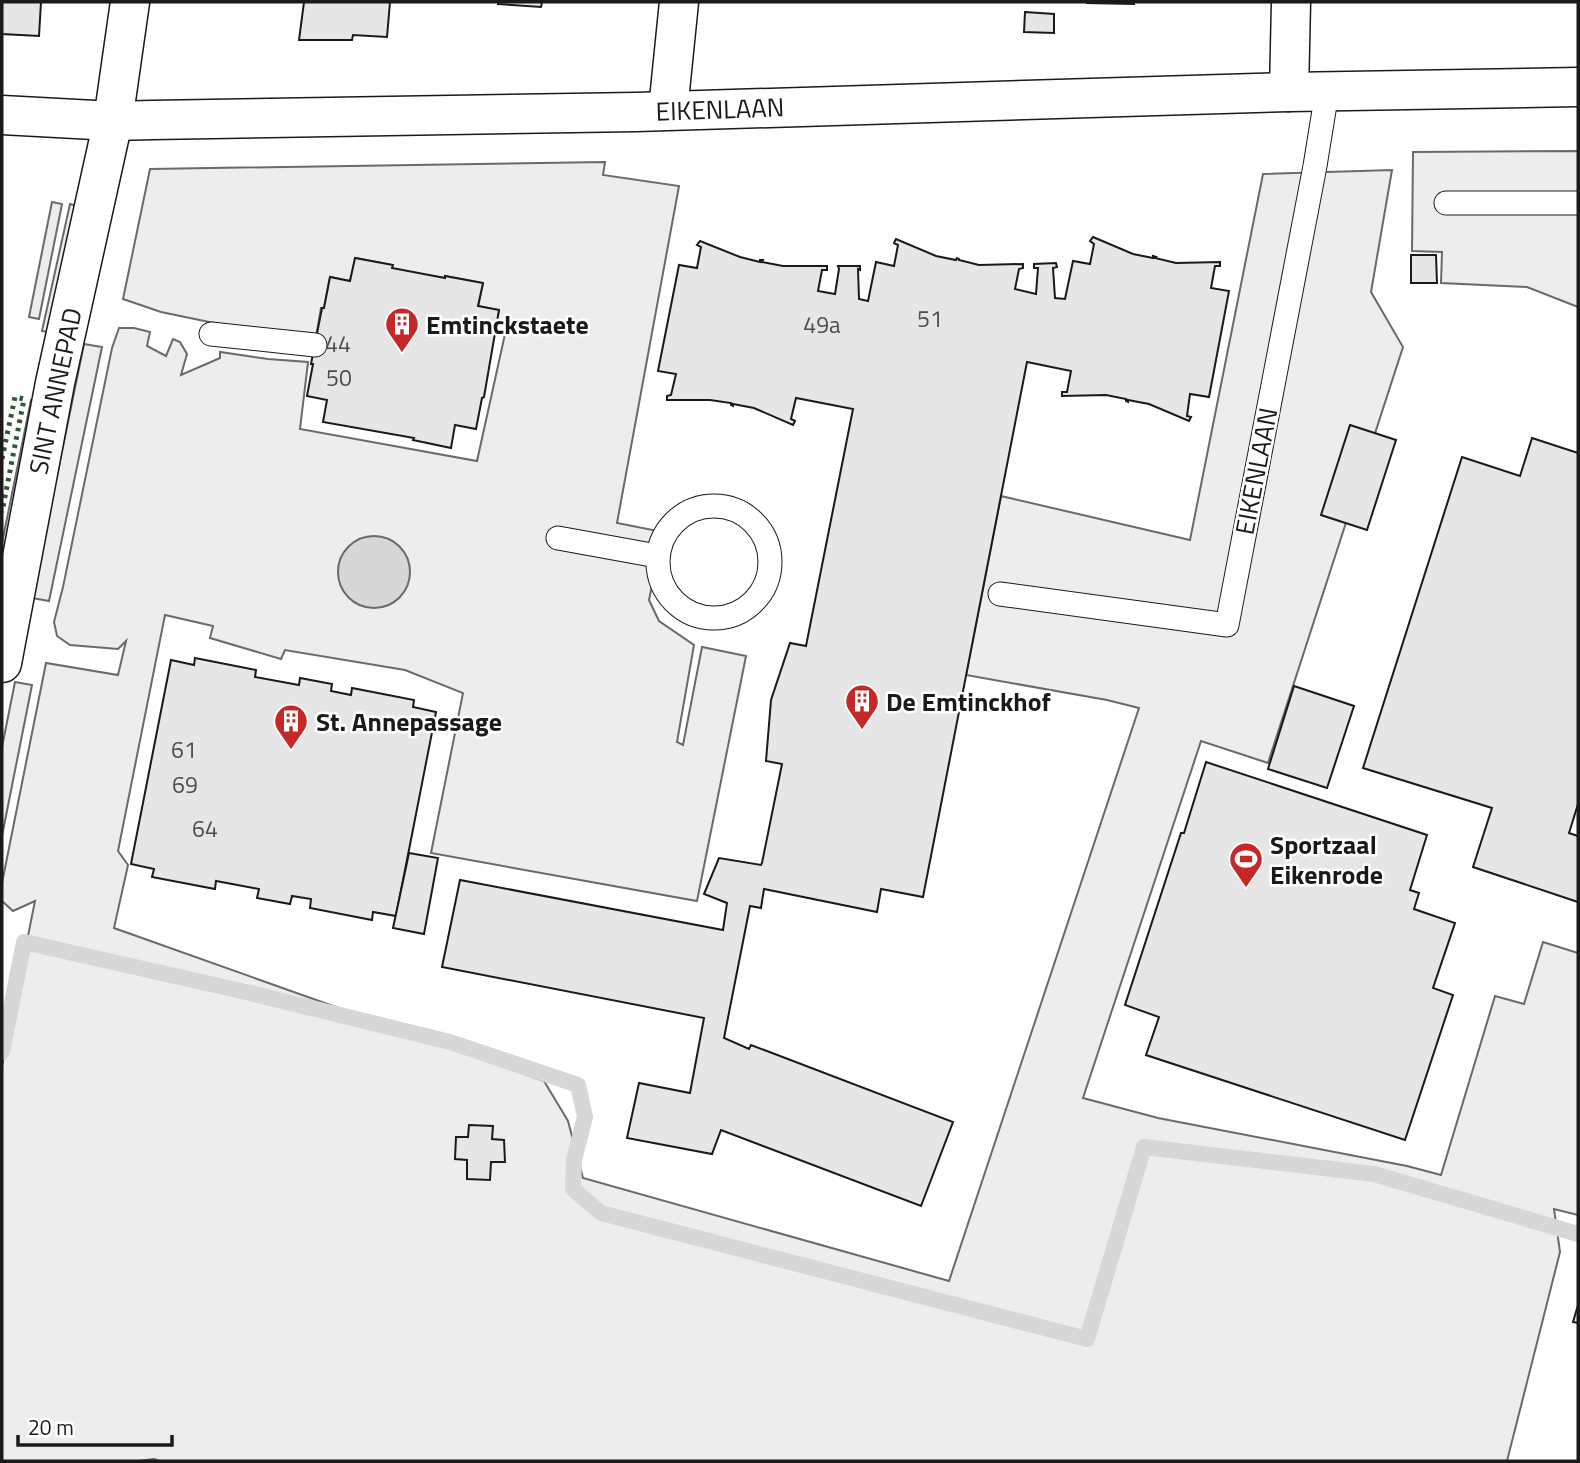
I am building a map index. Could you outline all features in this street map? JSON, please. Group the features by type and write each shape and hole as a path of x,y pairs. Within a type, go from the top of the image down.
{"street":[{"name":"SINT ANNEPAD","path":"2,663 6,623 57,370 113,121 130,2"},
{"path":"668,110 679,2"},
{"path":"1289,92 1291,2"},
{"name":"EIKENLAAN","path":"2,115 113,121 668,110 1289,92 1578,88"}],"lane":[{"name":"EIKENLAAN","path":"1000,594 1227,625 1327,92"},
{"path":"1446,203 1578,203"},
{"path":"211,334 315,345"},
{"path":"706,505 726,506 744,513 758,526 767,542 771,561 768,580 759,597 746,609 729,617 711,619 693,614 677,605 666,591 659,575 657,556 663,538 673,522 689,511 706,505"},
{"path":"558,538 657,556"}],"shaded area":[{"path":"1578,151 1578,307 1527,287 1441,283 1442,252 1412,251 1413,152"},
{"path":"605,162 603,175 679,186 617,523 663,532 649,600 659,621 694,645 677,742 683,745 702,647 746,656 697,901 431,853 463,693 405,670 285,650 281,659 210,638 213,626 165,615 118,851 128,865 114,928 544,1081 568,1121 583,1178 949,1281 1139,708 966,675 1001,496 1190,540 1263,174 1392,170 1371,292 1403,347 1268,763 1201,741 1083,1098 1158,1118 1407,1166 1441,1175 1495,996 1524,1004 1543,942 1578,953 1578,1215 1554,1209 1560,1252 1507,1461 2,1461 2,1066 35,901 13,911 2,901 2,883 46,663 118,675 126,641 118,649 70,645 57,636 54,622 112,348 119,328 150,332 147,346 166,356 173,339 180,342 187,354 181,375 220,358 220,352 308,362 300,429 477,461 507,325 496,324 499,310 478,306 483,283 392,271 392,265 356,258 350,281 330,277 316,337 243,329 161,312 123,299 150,169"},
{"path":"52,202 62,204 39,319 29,317"},
{"path":"70,204 85,208 57,334 42,331"},
{"path":"84,344 102,347 49,601 32,598"},
{"path":"31,400 42,403 11,556 2,554 2,543"},
{"path":"381,536 400,546 408,558 408,586 400,598 388,606 367,608 348,598 340,586 338,565 348,546 360,538"},
{"path":"15,682 32,685 2,836 2,747"}],"building":[{"path":"2,2 41,2 39,36 2,34"},
{"path":"304,2 390,2 387,37 353,35 352,40 299,40"},
{"path":"498,2 542,2 541,7"},
{"path":"1134,2 1134,4 1087,3"},
{"path":"1025,12 1054,14 1054,33 1024,32"},
{"name":"De Emtinckhof","path":"1093,237 1133,254 1153,256 1176,263 1220,262 1220,266 1215,266 1211,288 1229,291 1209,397 1190,394 1187,416 1191,417 1189,421 1149,404 1128,402 1126,399 1106,395 1062,396 1062,392 1067,392 1071,371 1027,362 923,897 881,889 877,912 764,889 761,908 750,906 724,1038 749,1049 751,1045 953,1122 921,1206 721,1130 712,1154 627,1138 639,1083 690,1093 704,1018 442,967 460,880 723,930 727,903 704,894 719,858 761,865 762,863 782,764 766,761 771,700 790,643 806,646 853,409 796,398 791,419 795,421 793,425 754,408 733,406 731,403 667,400 667,396 671,395 676,374 658,371 679,265 697,268 701,247 697,245 700,241 760,262 763,260 762,262 783,266 827,266 827,270 822,270 818,291 835,294 838,266 860,266 859,299 868,301 876,262 894,266 898,245 894,243 896,239 936,256 957,258 979,265 1023,264 1023,268 1019,269 1015,289 1036,294 1038,268 1034,268 1034,264 1056,263 1057,267 1053,268 1055,298 1065,299 1073,261 1090,264 1094,244 1090,241"},
{"path":"1411,255 1436,255 1437,283 1411,283"},
{"name":"Emtinckstaete","path":"355,258 393,265 392,268 483,283 478,306 499,310 476,429 455,425 451,448 413,440 414,438 323,422 327,400 307,396 311,364 330,277 350,281"},
{"path":"1350,425 1396,440 1367,530 1321,515"},
{"path":"1532,438 1578,453 1578,804 1569,833 1578,836 1578,902 1473,867 1492,808 1363,768 1462,457 1520,476"},
{"name":"St. Annepassage","path":"195,658 256,670 255,677 299,685 300,678 332,684 331,691 351,695 352,688 414,700 413,707 436,712 396,916 373,912 372,920 310,908 311,899 292,896 290,904 257,898 259,889 216,881 215,889 152,877 154,869 131,864 171,660 194,665"},
{"path":"1294,686 1354,706 1327,788 1268,769"},
{"path":"1206,762 1427,835 1410,890 1419,893 1414,909 1455,923 1433,988 1453,995 1405,1140 1146,1055 1159,1017 1125,1005"},
{"path":"409,853 438,858 424,934 393,928"},
{"path":"469,1125 493,1126 492,1139 504,1140 505,1162 491,1162 490,1180 467,1179 467,1160 455,1159 456,1137 468,1137"},
{"path":"1578,1305 1578,1323 1573,1322"}],"waterway":[{"path":"2,1052 24,942 450,1042 578,1085 585,1117 574,1160 573,1189 601,1213 1087,1339 1144,1147 1374,1174 1578,1234"}],"hedge":[{"path":"2,459 15,397 24,399 2,512"}],"place":[{"name":"Emtinckstaete","path":"402,354"},
{"name":"De Emtinckhof","path":"862,731"},
{"name":"St. Annepassage","path":"291,751"},
{"name":"Sportzaal Eikenrode","path":"1246,889"}]}
